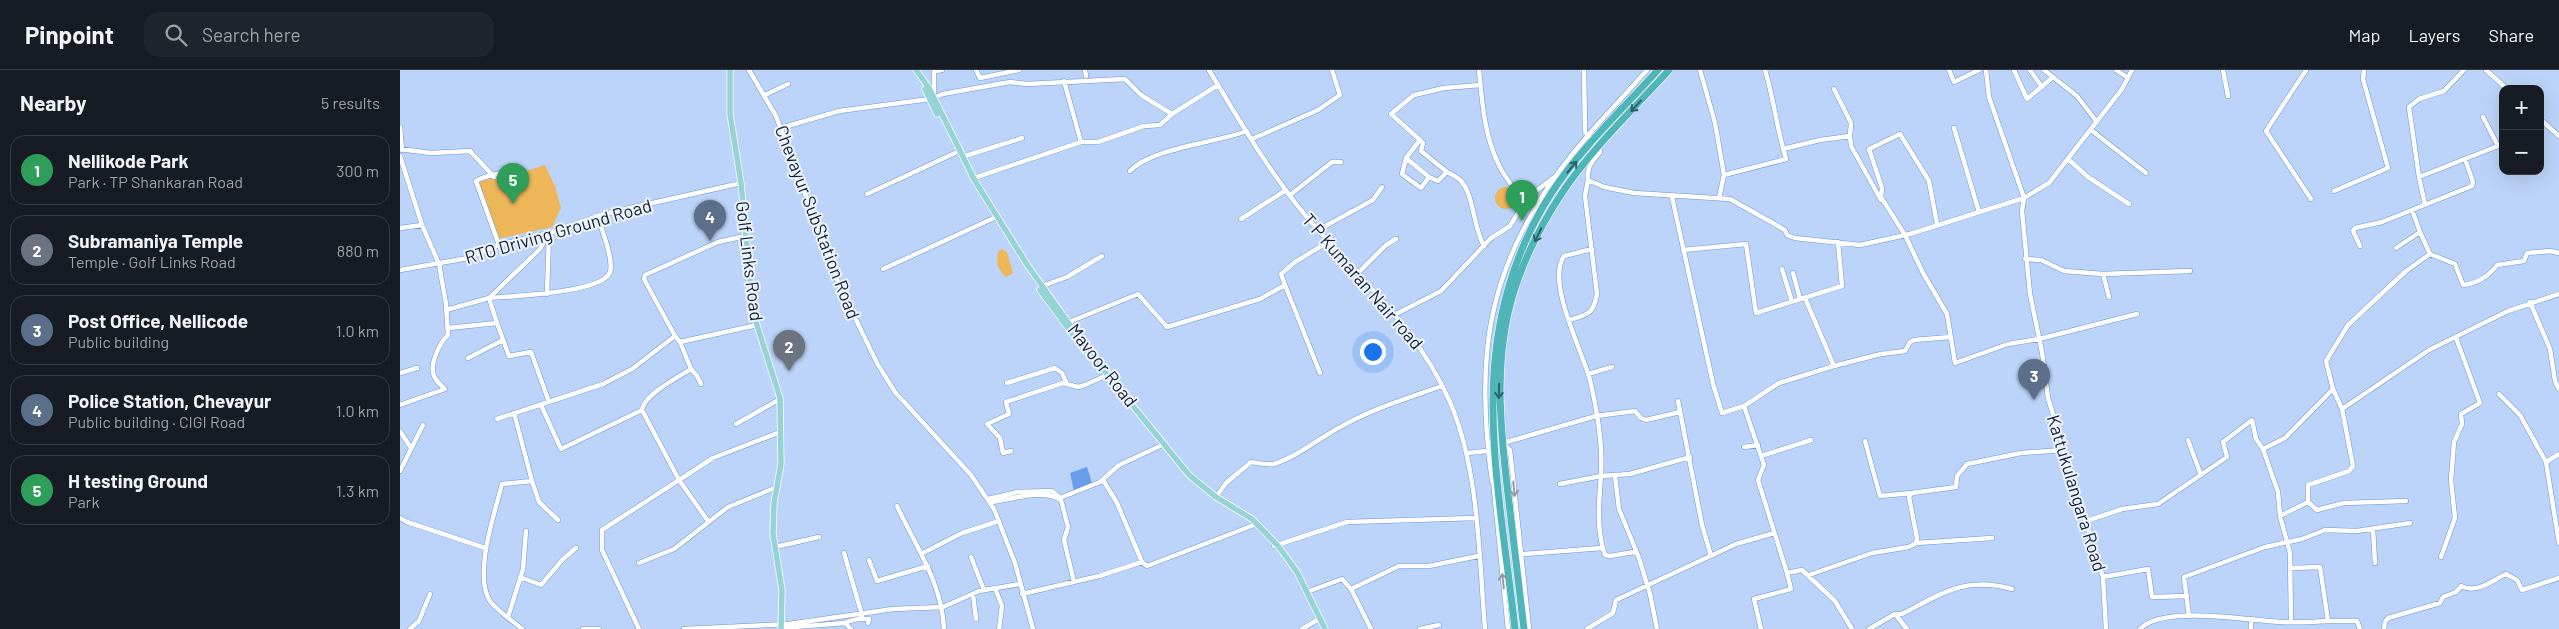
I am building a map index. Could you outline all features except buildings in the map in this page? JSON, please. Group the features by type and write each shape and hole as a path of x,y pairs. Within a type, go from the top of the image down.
{"highway":[{"path":"1515,629 1491,414 1493,365 1504,302 1524,244 1552,192 1568,171 1658,70"},
{"path":"1524,629 1499,398 1503,343 1514,291 1542,226 1563,192 1600,146 1669,70"}],"main road":[{"name":"Golf Links Road","path":"730,70 730,114 741,183 745,236 757,325 780,399 781,464 774,503 775,547 782,590 781,627"},
{"name":"Mavoor Road","path":"912,70 932,99 955,152 1034,282 1160,446 1195,486 1254,525 1275,545 1293,572 1318,620 1325,629"},
{"name":"Mavoor Road","path":"916,70 974,178 1042,286 1090,353 1197,483 1252,519 1275,545 1297,572 1321,629"}],"street":[{"name":"Chevayur SubStation Road","path":"749,70 765,95 781,128 840,288 877,363 894,392 959,461 989,501 1015,563 1033,629"},
{"path":"932,99 934,71 942,70"},
{"path":"976,70 980,78 1019,70"},
{"name":"T P Kumaran Nair road","path":"1209,70 1252,139 1262,159 1328,242 1396,314 1425,352 1442,386 1468,453 1485,629"},
{"path":"1252,139 1318,110 1340,95 1332,70"},
{"path":"1479,70 1483,115 1490,142 1498,162 1524,203"},
{"path":"1584,70 1585,132 1588,136"},
{"path":"1508,629 1484,414 1484,385 1493,307 1508,259 1539,200 1588,136 1647,70"},
{"path":"1700,70 1715,123 1724,175 1719,198"},
{"path":"1724,175 1786,159 1765,70"},
{"path":"1949,70 1954,82 1979,70"},
{"path":"1986,70 1990,97 2024,198"},
{"path":"2014,70 2028,99 2053,77"},
{"path":"2030,70 2042,87"},
{"path":"2044,70 2077,96 2096,122"},
{"path":"2116,70 2128,78"},
{"path":"1588,180 1610,189 1672,197 1730,199 1785,230 1787,235 1795,238 1860,245 1904,235 2024,198 2049,182 2091,130 2132,70"},
{"path":"2223,70 2228,96"},
{"path":"2306,70 2266,132 2311,199"},
{"path":"2334,191 2388,168 2363,80 2364,70"},
{"path":"2425,205 2409,107 2419,99 2444,91 2464,70"},
{"path":"2486,70 2503,85"},
{"path":"781,128 839,111 932,99 943,94 1010,82 1028,84 1125,79 1141,95 1172,114"},
{"path":"1064,81 1081,142"},
{"path":"765,95 788,84"},
{"path":"1480,84 1444,88 1414,95 1391,114 1423,143 1421,151 1447,172 1461,180 1466,189 1478,236 1484,246"},
{"path":"974,178 1081,142 1098,142 1144,126 1160,124 1172,114 1218,85"},
{"path":"1834,89 1851,123 1851,146 1904,235 1947,314 1955,362 2008,344 2039,339 2137,314"},
{"path":"2483,117 2499,143"},
{"path":"2544,123 2559,136"},
{"path":"400,127 401,149 431,153 470,151 494,177"},
{"path":"1954,128 1979,212"},
{"path":"2091,130 2146,172"},
{"path":"1130,171 1138,163 1156,156 1224,139 1247,131"},
{"path":"1904,235 1881,197 1882,188 1869,149 1900,134 1928,181 1937,224"},
{"path":"1783,149 1820,140 1850,136"},
{"path":"962,157 1022,138"},
{"path":"1420,140 1406,158 1402,174 1421,188 1429,177"},
{"path":"2419,177 2499,145"},
{"path":"1570,320 1589,314 1595,307 1597,294 1585,196 1589,165 1600,152 1600,146"},
{"path":"867,194 955,152"},
{"path":"400,156 422,225 439,264 448,328 448,335 442,340 432,371 436,380 445,389 400,405"},
{"path":"1406,158 1429,177 1438,181 1447,172"},
{"path":"2068,159 2088,177 2129,204"},
{"path":"2360,246 2353,231 2355,228 2382,222 2472,186 2474,182 2465,159"},
{"path":"1290,195 1315,178 1327,165 1332,162 1341,162"},
{"path":"499,245 476,182 484,176 494,177 510,170"},
{"path":"1396,314 1441,291 1484,246 1510,226 1524,203 1541,186 1554,178"},
{"name":"RTO Driving Ground Road","path":"402,270 468,258 499,245 549,233 598,216 741,183"},
{"path":"1318,230 1373,200 1382,187"},
{"path":"1241,219 1286,190"},
{"path":"1672,197 1713,384 1722,413 1744,406 1779,383 1881,354 1905,351 1910,342 1914,340 1951,337"},
{"name":"Kattukulangara Road","path":"2024,198 2022,211 2030,294 2048,398 2103,577 2106,629"},
{"path":"2412,210 2430,254 2456,264 2463,284 2466,285 2492,273 2496,265 2524,261 2527,252 2550,251 2559,253"},
{"path":"446,310 490,298 547,294 602,282 610,273 611,263 598,216"},
{"path":"883,269 994,218"},
{"path":"400,228 422,225"},
{"path":"2396,248 2420,232"},
{"path":"547,294 549,233"},
{"path":"490,298 540,249 549,233"},
{"path":"701,384 691,369 680,342 674,336 644,279 645,275 718,242 745,236"},
{"path":"1358,273 1386,245 1396,239"},
{"path":"1320,373 1281,274 1295,262 1328,242"},
{"path":"1683,250 1746,244 1756,313 1842,286 1838,242"},
{"path":"1592,249 1564,256 1559,264 1560,293 1588,374 1596,416 1601,476 1598,492 1602,548 1605,555 1610,556 1627,552 1636,554"},
{"path":"2406,501 2344,504 2317,510 2308,502 2308,485 2348,471 2353,466 2342,409 2333,389 2326,361 2348,325 2406,271 2430,254"},
{"path":"1042,286 1067,276 1102,256"},
{"path":"2026,259 2041,260 2064,271 2103,274 2190,271"},
{"path":"1782,269 1792,302"},
{"path":"1793,273 1802,299 1834,366"},
{"path":"2103,274 2108,297"},
{"path":"1069,322 1138,294 1167,326 1260,299 1285,285"},
{"path":"2342,409 2429,350 2530,302 2559,294"},
{"path":"490,298 497,323 510,356 531,352 549,402"},
{"path":"2530,302 2550,349 2555,381 2559,389"},
{"path":"448,328 497,323"},
{"path":"680,342 757,325"},
{"path":"497,419 603,384 632,369 674,336"},
{"path":"2441,557 2455,518 2451,480 2454,442 2462,424 2460,414 2480,403 2456,338"},
{"path":"468,358 503,340"},
{"path":"1588,374 1612,367"},
{"path":"400,373 417,368"},
{"path":"1006,383 1056,368 1062,373 1067,384"},
{"path":"541,405 562,449 642,410 648,397 691,369"},
{"path":"1011,451 1003,453 1000,438 987,424 1009,414 1006,402 1052,386 1067,384 1078,387 1105,376"},
{"path":"1216,497 1226,483 1251,462 1272,464 1292,456 1342,426 1401,398 1442,386"},
{"path":"2263,449 2285,438 2333,389"},
{"path":"2499,394 2520,415 2546,462 2559,543"},
{"path":"736,424 765,405 780,399"},
{"path":"1678,401 1702,525 1711,556"},
{"path":"1744,406 1764,466 1758,480 1791,589 1754,599 1761,629"},
{"path":"642,410 679,480 708,521"},
{"path":"1529,629 1510,450 1503,443 1596,416 1635,411 1641,418 1646,420 1680,412"},
{"path":"514,413 539,502 558,520"},
{"path":"2086,521 2122,509 2158,504 2227,457 2223,442 2252,420 2256,439 2263,449 2278,492 2280,516 2287,541 2291,568 2291,622"},
{"path":"400,471 423,425"},
{"path":"400,431 411,448"},
{"path":"639,629 602,550 602,530 713,458 739,446 780,432"},
{"path":"1761,456 1811,440"},
{"path":"2188,440 2201,475"},
{"path":"1865,441 1880,496 1956,487 1957,476 1967,464 2021,453 2063,450"},
{"path":"1744,448 1758,445"},
{"path":"989,501 1018,492 1052,491 1060,498 1090,488 1103,480 1119,465 1160,446"},
{"path":"1468,453 1487,450"},
{"path":"2546,462 2559,454"},
{"path":"1560,484 1601,476 1615,476 1676,463 1690,457"},
{"path":"1492,481 1497,472"},
{"path":"1615,476 1619,509 1648,586 1658,629"},
{"path":"1103,480 1117,503 1142,562 1147,566 1254,525"},
{"path":"522,629 490,601 484,587 485,548 502,484 532,481"},
{"path":"639,563 674,549 728,507 777,488"},
{"path":"1912,493 1909,497 1917,538 1916,543"},
{"path":"989,501 1037,496 1054,496 1061,500 1068,527 1064,540 1074,582"},
{"path":"2280,516 2308,502"},
{"path":"897,506 928,566 943,607 944,629"},
{"path":"400,518 485,548"},
{"path":"1275,545 1313,535 1347,522 1475,518"},
{"path":"922,553 962,533 999,522"},
{"path":"2189,616 2184,576 2324,530 2357,531 2410,523"},
{"path":"2373,528 2375,563"},
{"path":"508,617 520,577 526,532"},
{"path":"1586,629 1613,613 1616,600 1736,544 1774,533"},
{"path":"775,547 818,537"},
{"path":"1809,575 1872,553 1908,547 1916,543 1992,538"},
{"path":"520,577 541,585 563,559 576,548"},
{"path":"1524,554 1602,548"},
{"path":"844,553 862,615"},
{"path":"1351,589 1399,566 1429,566 1478,556"},
{"path":"971,557 984,590"},
{"path":"869,560 877,581 928,566"},
{"path":"1022,594 1074,582 1142,562"},
{"path":"2291,568 2320,567 2328,621"},
{"path":"2103,577 2148,569 2152,597 2187,596"},
{"path":"1787,573 1802,570 1809,575 1835,601 1852,629"},
{"path":"2384,629 2384,622 2388,618 2440,603 2443,597 2456,592 2461,586 2469,590 2482,587 2506,574 2517,580 2522,590 2559,578"},
{"path":"1307,592 1342,579 1351,589 1371,629"},
{"path":"1869,629 1895,614 1902,614 1955,588 1990,583 2012,588"},
{"path":"781,627 893,610 943,607 984,590 1020,584"},
{"path":"996,588 1002,606 999,629"},
{"path":"410,629 419,621 430,594"},
{"path":"973,594 976,619"},
{"path":"1895,614 1907,629"},
{"path":"2140,629 2146,624 2162,620 2203,615 2291,622 2357,621 2360,629"},
{"path":"684,629 781,627 845,623 854,619 864,618 869,619 868,623"},
{"path":"1302,629 1318,620"},
{"path":"2251,620 2251,629"},
{"path":"845,623 851,629"},
{"path":"1420,629 1439,625"},
{"path":"583,629 599,629"}],"shaded area":[{"path":"545,165 555,186 561,208 552,227 498,239 477,183"},
{"path":"1506,187 1514,190 1517,198 1514,206 1506,209 1498,206 1495,198 1498,190"},
{"path":"1002,249 1007,252 1013,273 1006,277 997,263 998,252"}],"water":[{"path":"1087,467 1093,486 1074,491 1070,473"}],"place":[{"name":"H testing Ground","path":"513,204"},
{"name":"Nellikode Park","path":"1522,221"},
{"name":"Police Station, Chevayur","path":"710,241"},
{"name":"Subramaniya Temple","path":"789,371"},
{"name":"Post Office, Nellicode","path":"2034,400"}]}
